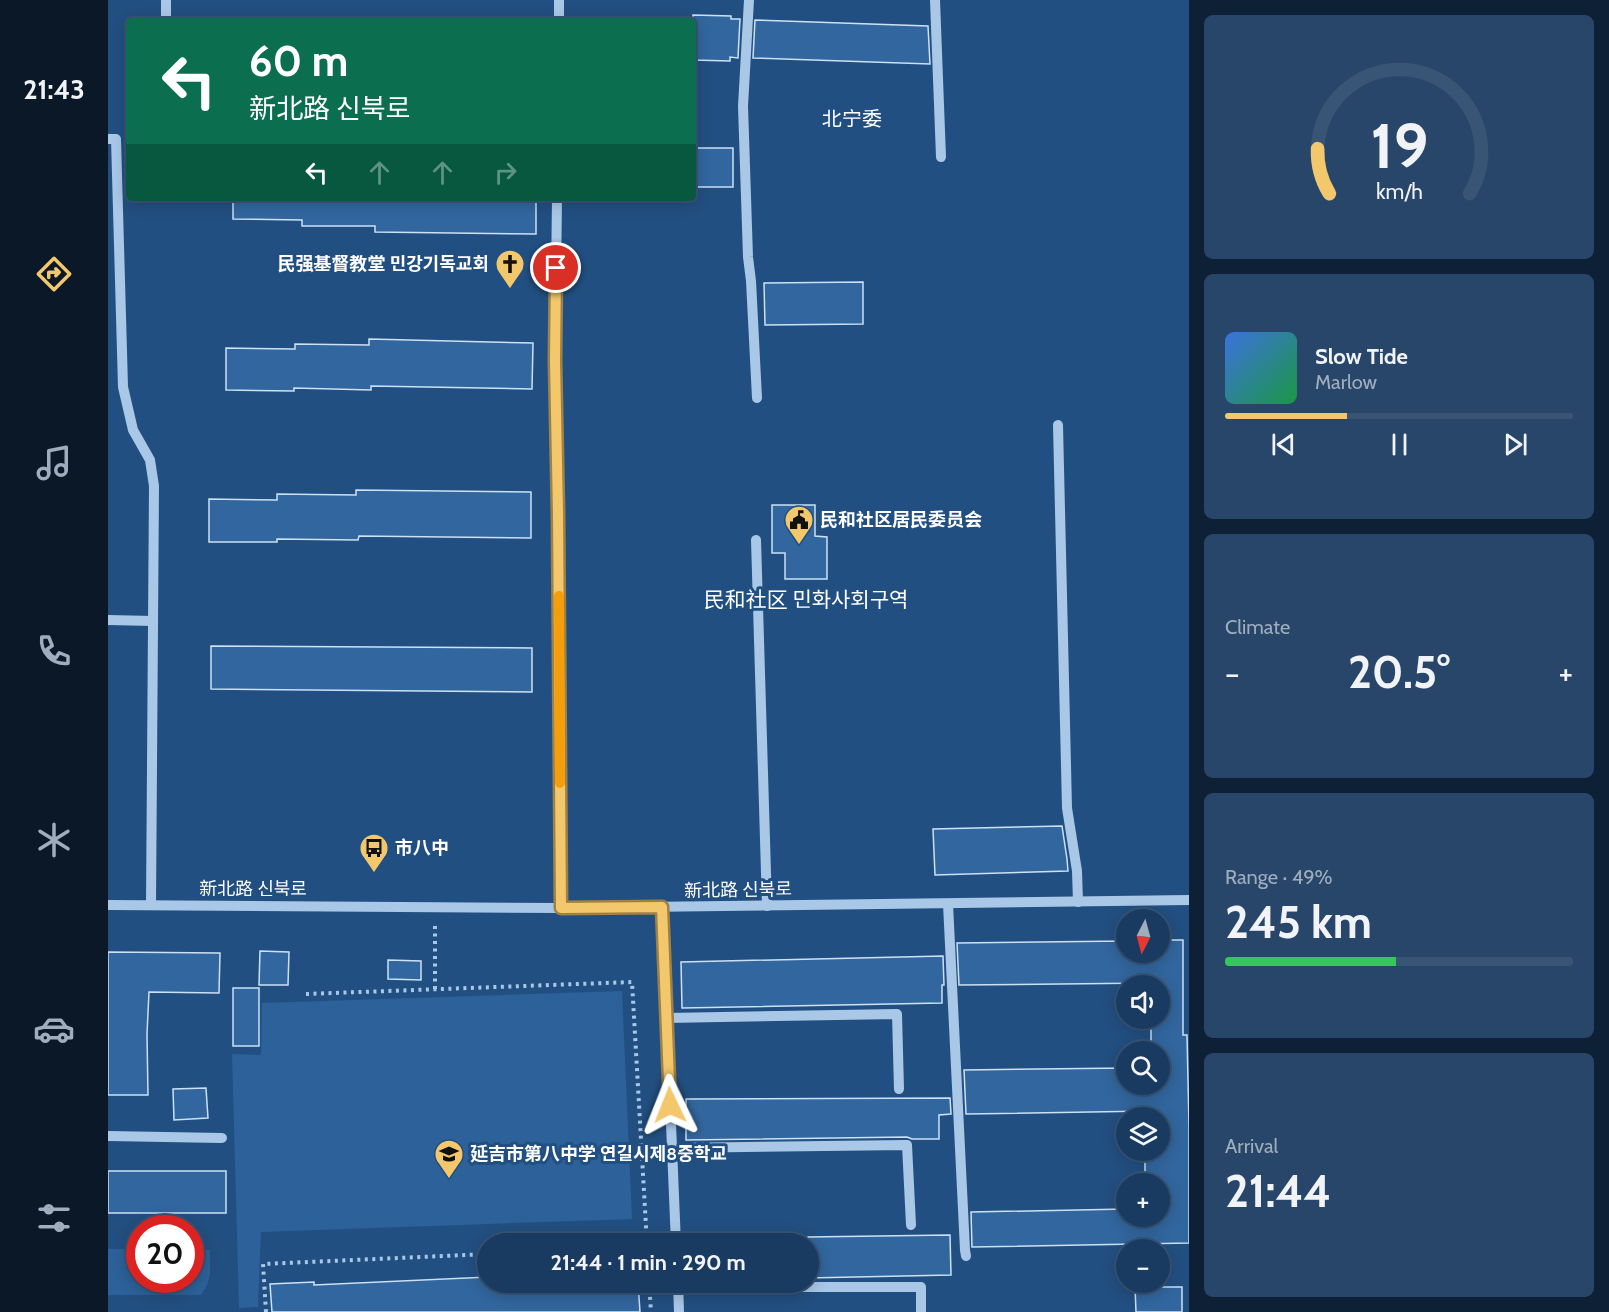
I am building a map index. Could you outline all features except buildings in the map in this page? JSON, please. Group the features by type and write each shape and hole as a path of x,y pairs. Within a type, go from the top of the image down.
{"street":[{"path":"166,0 166,18"},
{"path":"559,0 559,18"},
{"path":"749,0 743,106 748,257 758,398"},
{"path":"935,0 941,157"},
{"path":"108,139 116,139 123,387 133,430 150,460 154,486 151,905"},
{"path":"557,201 555,361 561,908"},
{"path":"1058,424 1067,808 1077,871 1078,902"},
{"path":"756,540 767,906"},
{"path":"108,620 153,621"},
{"name":"新北路 신북로","path":"108,905 561,908 1189,900"},
{"path":"948,904 966,1256"},
{"path":"662,907 676,1233"},
{"path":"666,1018 897,1014 899,1089"},
{"path":"108,1136 222,1138"},
{"path":"672,1148 907,1145 911,1225"},
{"path":"819,1286 921,1287 921,1312"},
{"path":"678,1293 679,1312"}],"path":[{"path":"435,907 435,989"},
{"path":"306,994 632,982 646,1233"},
{"path":"266,1312 263,1264 477,1254"},
{"path":"650,1293 651,1312"}],"shaded area":[{"name":"延吉市第八中学 연길시제8중학교","path":"622,991 632,1219 261,1232 258,1307 239,1308 232,1054 261,1055 262,1003"},
{"path":"108,1249 126,1249 126,1293 202,1293 201,1295 108,1295"},
{"path":"204,1250 210,1250 210,1273 204,1290"}],"slow traffic":[{"path":"559,596 560,783"}],"place":[{"name":"民强基督教堂 민강기독교회","path":"510,290"},
{"name":"民和社区居民委员会","path":"799,546"},
{"name":"市八中","path":"374,874"},
{"name":"延吉市第八中学 연길시제8중학교","path":"449,1180"}],"district":[{"name":"北宁委","path":"852,119"},
{"name":"民和社区 민화사회구역","path":"806,600"}],"route":[{"path":"556,268 561,908 662,907 670,1105"}]}
